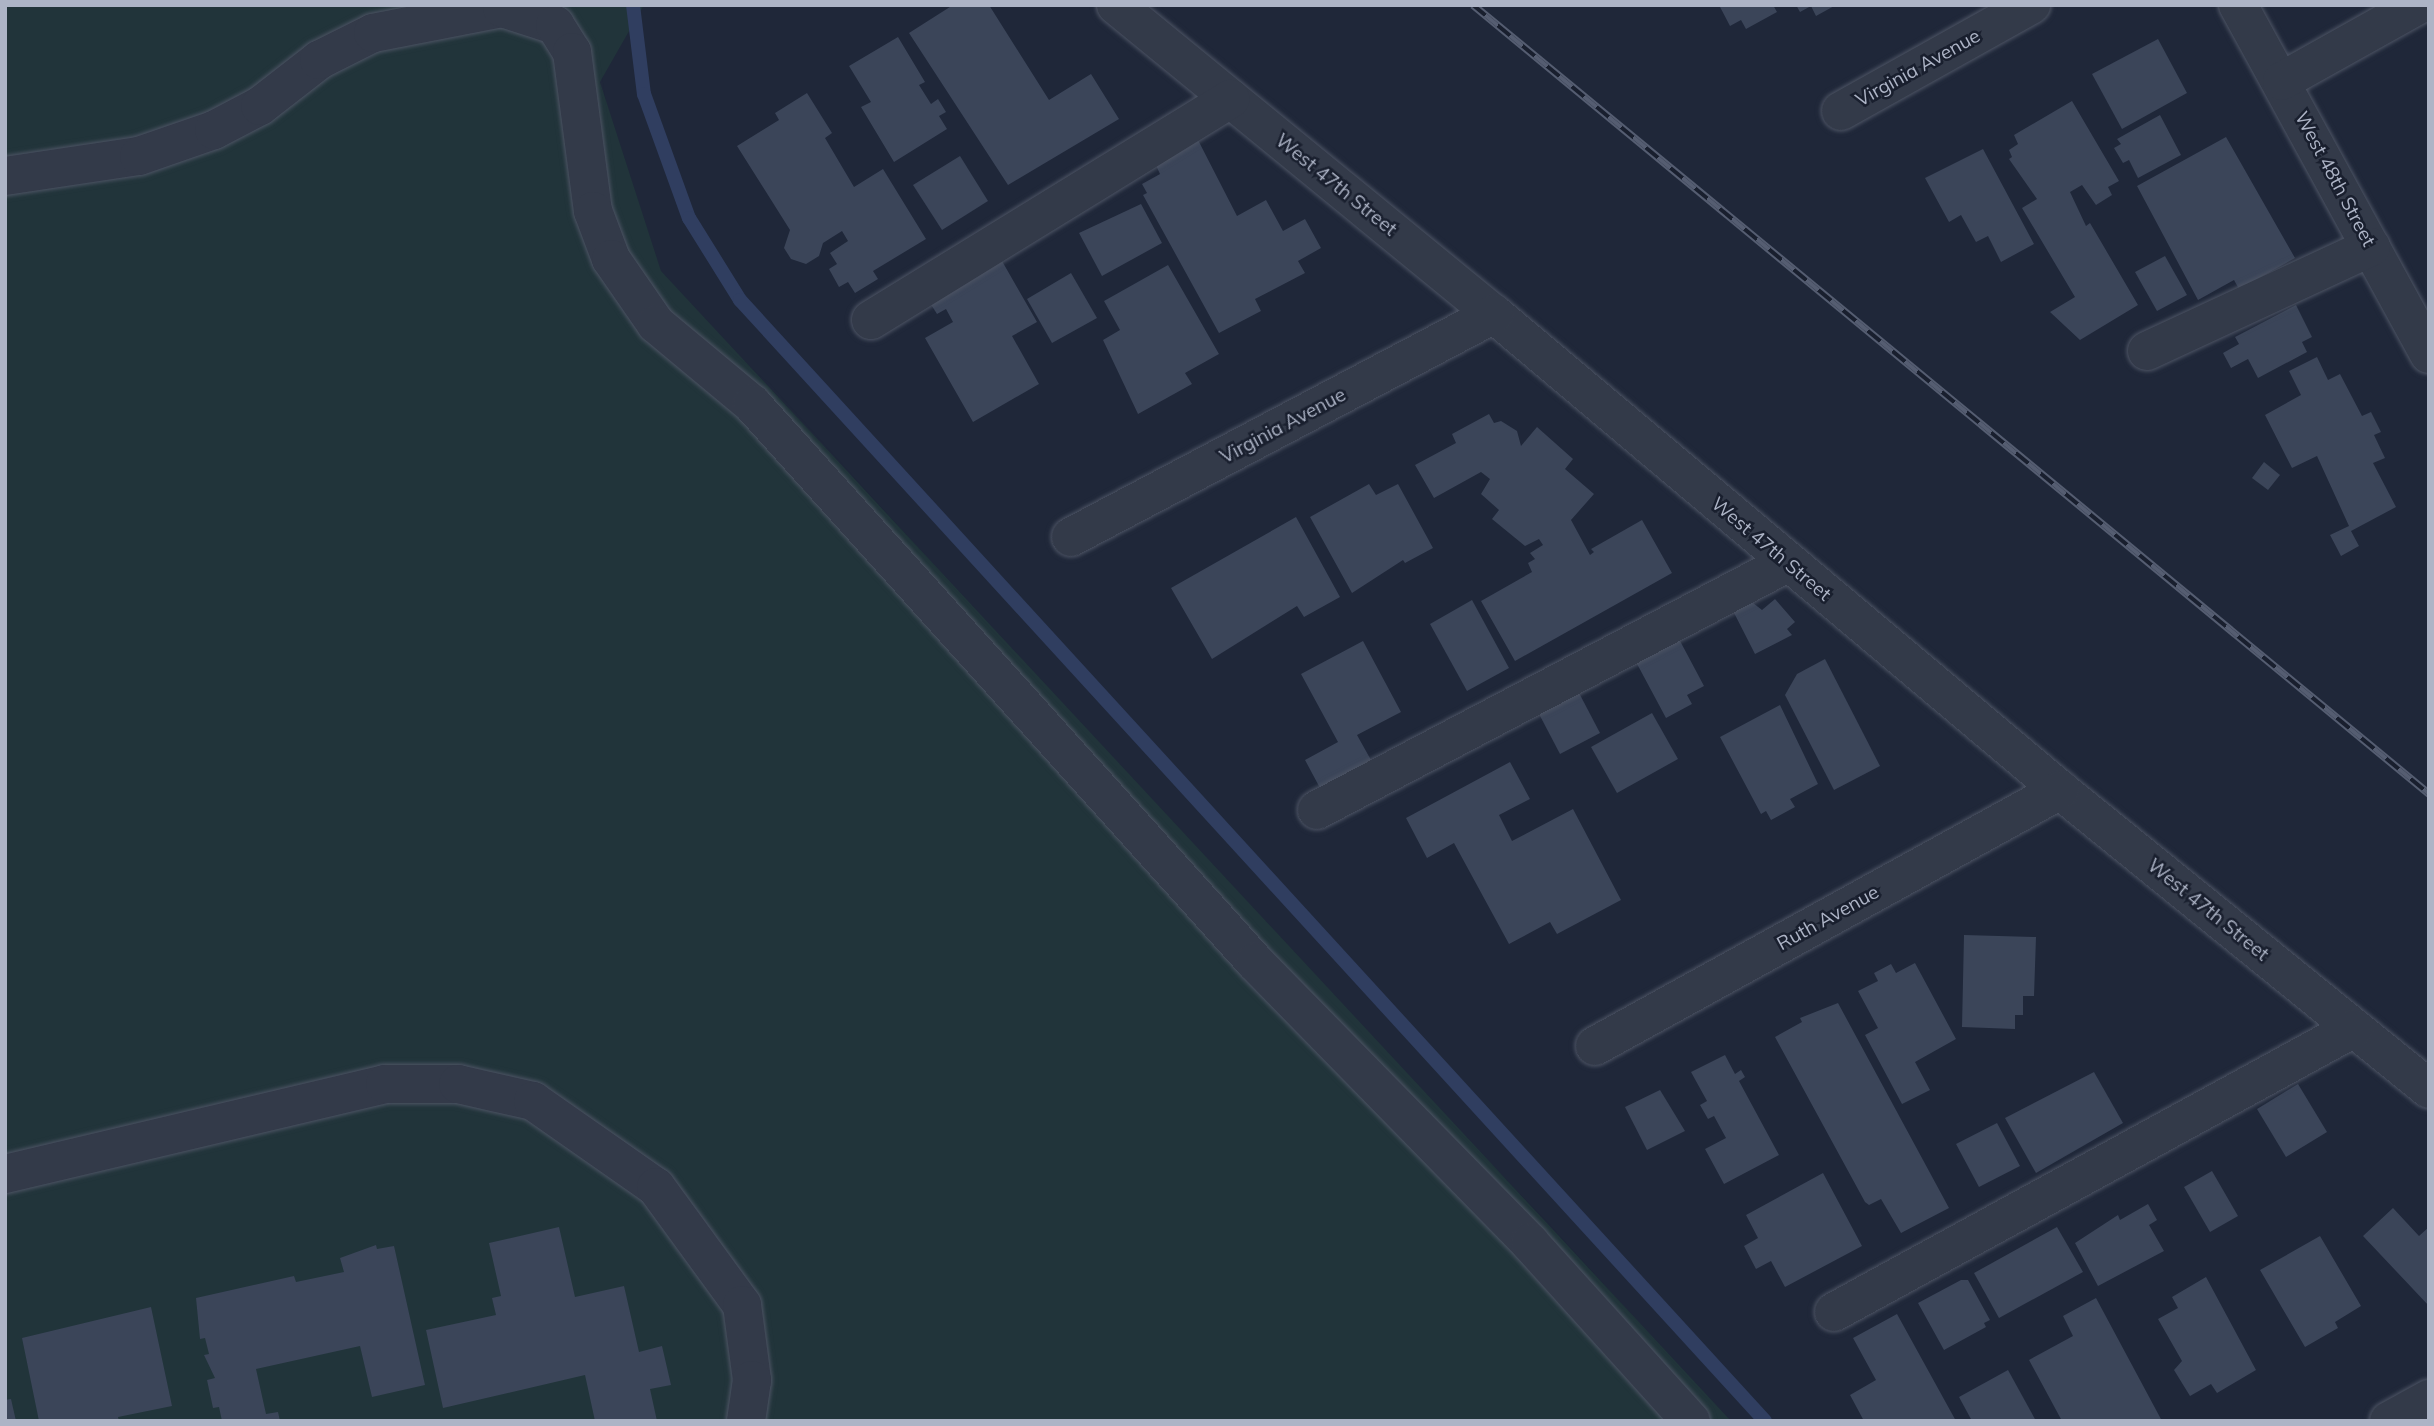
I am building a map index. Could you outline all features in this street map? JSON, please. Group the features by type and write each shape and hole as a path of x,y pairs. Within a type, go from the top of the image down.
{"street":[{"name":"West 47th Street","path":"1116,5 1494,314 2060,790 2429,1089"},
{"name":"Virginia Avenue","path":"1841,111 2031,5"},
{"name":"West 48th Street","path":"2238,5 2282,80 2429,354"},
{"path":"2282,80 2418,5"},
{"path":"5,176 139,156 214,130 260,106 319,60 373,33 502,8 555,25 572,52 593,211 611,259 656,324 752,404 1255,962 1530,1242 1691,1421"},
{"path":"871,320 1230,99"},
{"path":"2147,351 2371,247"},
{"name":"Virginia Avenue","path":"1071,537 1494,314"},
{"path":"1317,810 1787,563"},
{"name":"Ruth Avenue","path":"1595,1046 2060,790"},
{"path":"1834,1312 2354,1028"},
{"path":"5,1174 385,1084 458,1084 533,1101 656,1187 742,1305 752,1380 746,1421"},
{"path":"2389,1421 2429,1399"}],"shaded area":[{"path":"5,5 644,5 600,82 661,271 1731,1421 5,1421"}],"building":[{"path":"953,5 989,5 1049,100 1091,74 1119,119 1008,185 909,33"},
{"path":"1719,5 1773,5 1777,12 1746,29 1741,20 1730,26"},
{"path":"1796,5 1836,5 1816,16 1811,6 1800,12"},
{"path":"898,37 925,82 919,85 931,104 938,99 946,112 939,116 947,129 894,162 861,107 871,102 849,66"},
{"path":"2158,39 2187,93 2122,129 2092,74"},
{"path":"807,93 832,133 825,138 854,187 883,169 926,239 873,271 878,279 855,293 848,282 839,287 829,269 837,264 830,253 848,241 842,231 823,243 819,256 806,264 791,259 784,248 790,230 737,146 779,120 775,113"},
{"path":"2072,101 2119,181 2108,187 2112,195 2096,205 2082,185 2070,192 2086,226 2090,223 2138,305 2080,340 2050,312 2075,297 2022,208 2037,199 2009,159 2012,157 2009,150 2018,144 2014,135"},
{"path":"2160,115 2181,155 2138,178 2129,160 2123,163 2114,148 2121,144 2117,139"},
{"path":"2226,137 2295,258 2239,289 2234,280 2198,300 2137,186"},
{"path":"1198,140 1237,216 1266,200 1283,231 1305,219 1321,248 1298,261 1305,273 1255,299 1261,311 1219,333 1143,195 1147,193 1142,184 1160,174 1155,163"},
{"path":"1983,149 2034,244 2001,262 1988,236 1976,242 1961,215 1949,222 1925,178"},
{"path":"960,156 988,201 942,230 913,185"},
{"path":"1141,204 1162,243 1102,276 1079,233"},
{"path":"2165,256 2187,295 2157,311 2135,272"},
{"path":"1002,261 1037,322 1012,336 1039,384 973,422 925,338 953,322 946,309 937,314 930,303"},
{"path":"1168,265 1219,354 1185,373 1192,384 1138,414 1103,340 1120,330 1104,301"},
{"path":"1071,273 1097,318 1052,343 1027,299"},
{"path":"2296,305 2312,337 2302,342 2307,352 2258,378 2248,359 2231,368 2223,353 2239,344 2235,337"},
{"path":"2317,357 2328,380 2340,374 2362,416 2371,412 2381,432 2374,435 2385,458 2373,463 2396,507 2351,531 2359,546 2341,556 2330,535 2349,526 2317,456 2292,468 2265,415 2301,395 2289,371"},
{"path":"1489,414 1494,423 1501,421 1517,431 1521,446 1537,427 1573,459 1565,469 1594,494 1571,520 1590,555 1594,552 1591,549 1642,520 1672,573 1515,661 1481,601 1532,572 1528,563 1535,559 1530,553 1543,545 1539,539 1525,546 1492,519 1499,510 1481,494 1490,479 1481,472 1434,498 1415,465 1456,443 1452,434"},
{"path":"2264,462 2280,475 2268,490 2252,478"},
{"path":"1369,484 1376,495 1398,484 1433,548 1405,563 1403,560 1352,593 1310,517"},
{"path":"1296,517 1340,597 1304,617 1297,606 1212,659 1171,588"},
{"path":"1748,599 1762,610 1775,599 1795,622 1787,629 1792,635 1755,654 1731,607"},
{"path":"1472,600 1509,668 1467,691 1430,624"},
{"path":"1679,639 1704,686 1687,695 1692,704 1666,718 1636,662"},
{"path":"1363,641 1401,712 1357,735 1371,760 1320,788 1305,760 1338,742 1301,674"},
{"path":"1825,659 1880,766 1834,790 1785,695 1797,674"},
{"path":"1578,691 1600,733 1560,754 1538,712"},
{"path":"1780,705 1818,784 1790,799 1795,807 1771,820 1766,811 1761,814 1720,737"},
{"path":"1652,713 1678,759 1617,793 1591,747"},
{"path":"1510,762 1530,799 1499,815 1512,841 1573,809 1621,900 1557,934 1550,922 1509,944 1454,843 1427,858 1406,818"},
{"path":"1964,935 2036,937 2034,996 2023,996 2023,1015 2015,1015 2015,1029 1962,1027"},
{"path":"1915,963 1956,1039 1915,1062 1930,1090 1902,1104 1865,1035 1878,1028 1858,991 1878,981 1874,973 1891,964 1896,973"},
{"path":"1838,1003 1949,1208 1901,1233 1881,1199 1869,1205 1865,1202 1775,1037 1802,1022 1800,1018"},
{"path":"1725,1055 1735,1074 1741,1070 1745,1077 1739,1081 1779,1155 1724,1184 1705,1149 1726,1138 1714,1116 1708,1119 1700,1105 1707,1101 1691,1072"},
{"path":"2094,1072 2123,1123 2036,1173 2005,1118"},
{"path":"2298,1084 2327,1132 2286,1157 2257,1109"},
{"path":"1660,1090 1685,1131 1647,1150 1625,1107"},
{"path":"1997,1123 2020,1166 1979,1187 1956,1144"},
{"path":"2212,1171 2238,1216 2210,1232 2184,1187"},
{"path":"1823,1173 1862,1246 1785,1287 1771,1261 1756,1269 1744,1246 1758,1238 1746,1215"},
{"path":"2148,1204 2157,1220 2149,1225 2164,1251 2098,1286 2075,1243 2118,1215 2120,1220"},
{"path":"2393,1208 2419,1236 2429,1227 2429,1306 2363,1236"},
{"path":"559,1227 575,1297 624,1286 639,1352 662,1346 671,1385 650,1389 657,1421 595,1421 585,1375 443,1408 426,1330 496,1315 492,1298 501,1296 489,1243"},
{"path":"2057,1227 2083,1272 1999,1318 1974,1273"},
{"path":"2320,1236 2361,1306 2335,1322 2338,1328 2305,1347 2260,1270"},
{"path":"376,1245 377,1249 394,1246 425,1385 372,1397 360,1346 256,1369 266,1414 278,1412 280,1421 222,1421 219,1407 213,1408 207,1380 215,1378 204,1355 209,1354 205,1338 200,1339 196,1298 294,1276 296,1282 344,1272 340,1258"},
{"path":"2206,1277 2256,1370 2217,1393 2211,1384 2190,1396 2174,1370 2182,1361 2158,1319 2178,1308 2172,1297"},
{"path":"1961,1280 1968,1280 1990,1320 1984,1323 1986,1327 1944,1350 1918,1303"},
{"path":"2096,1298 2162,1421 2062,1421 2029,1360 2073,1336 2063,1316"},
{"path":"151,1307 172,1406 118,1417 119,1421 39,1421 22,1338"},
{"path":"1897,1314 1956,1421 1864,1421 1850,1395 1876,1380 1853,1338"},
{"path":"2008,1370 2036,1421 1972,1421 1959,1397"},
{"path":"11,1399 16,1421 5,1421 5,1400"}],"waterway":[{"path":"633,5 644,94 689,218 740,300 1765,1421"}],"railway":[{"path":"1473,5 2429,794"}]}
